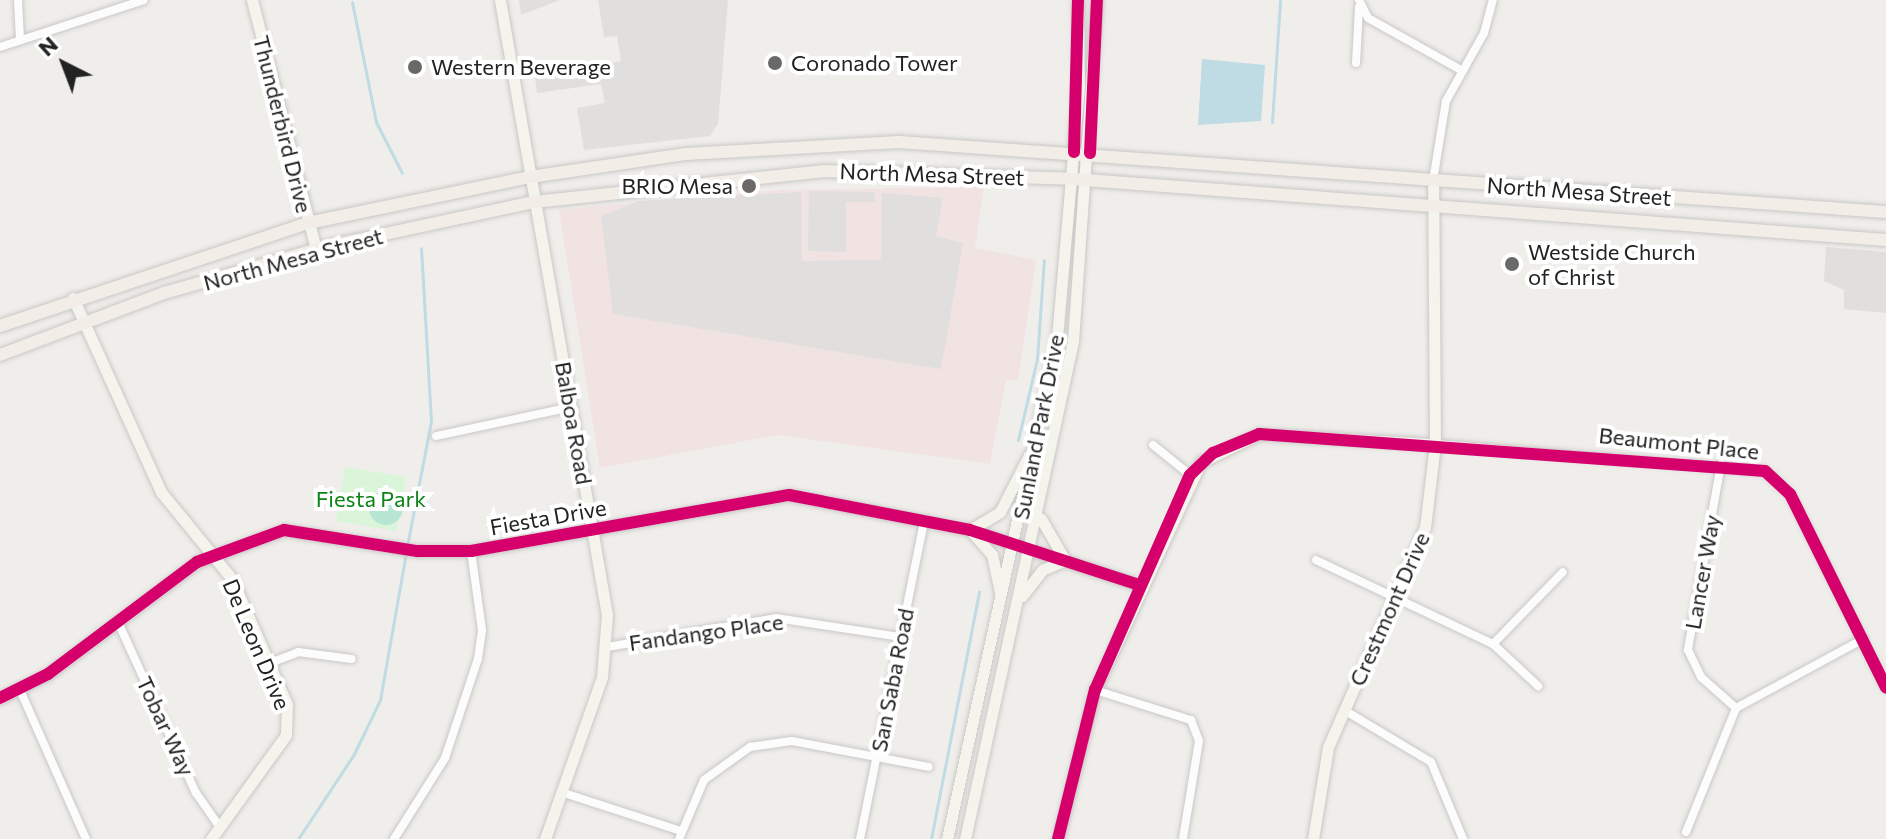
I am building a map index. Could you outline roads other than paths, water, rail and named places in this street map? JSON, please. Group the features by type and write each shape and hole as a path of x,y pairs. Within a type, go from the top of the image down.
{"main road":[{"name":"North Mesa Street","path":"0,326 73,298 308,223 530,177 686,154 899,142 1090,153 1433,181 1886,212"},
{"path":"895,169 899,142"},
{"path":"686,154 686,182"},
{"name":"North Mesa Street","path":"0,355 83,322 316,249 534,202 686,182 895,169 1072,179 1886,240"}],"street":[{"path":"18,0 20,40"},
{"path":"0,47 144,0"},
{"name":"Thunderbird Drive","path":"252,0 316,249"},
{"name":"Balboa Road","path":"500,0 593,530 607,647 564,793 545,839"},
{"name":"Sunland Park Drive","path":"947,839 1037,441 1057,338 1074,152 1078,0"},
{"name":"Sunland Park Drive","path":"965,839 1040,514 1073,341 1090,153 1097,0"},
{"path":"1433,181 1446,101 1484,33 1493,0"},
{"path":"1359,3 1368,18 1461,70"},
{"path":"1356,63 1359,3"},
{"name":"Crestmont Drive","path":"1313,839 1323,766 1344,710 1398,597 1425,527 1435,444 1429,206 1433,181"},
{"name":"De Leon Drive","path":"73,298 161,492 232,579 287,704 286,735 211,839"},
{"path":"1057,338 1073,341"},
{"path":"436,436 571,407"},
{"path":"1058,839 1095,690 1190,475 1213,453 1259,434 1435,444"},
{"path":"1002,600 992,555 970,530 1000,512 1037,441"},
{"name":"Beaumont Place","path":"1435,444 1721,464 1765,471 1784,484 1886,687"},
{"path":"1153,445 1190,475"},
{"name":"Lancer Way","path":"1721,464 1688,650 1692,666 1736,708"},
{"name":"Fiesta Drive","path":"0,698 20,690 213,554 301,528 393,547 471,551 789,495 970,530 1139,585"},
{"path":"1019,600 1040,572 1065,560 1040,514"},
{"name":"San Saba Road","path":"860,839 924,521"},
{"path":"394,839 445,758 478,659 482,630 471,551"},
{"path":"1316,560 1493,644 1538,686"},
{"path":"1493,644 1563,572"},
{"name":"Fandango Place","path":"607,647 776,618 900,637"},
{"name":"Tobar Way","path":"118,622 196,793 220,827"},
{"path":"1686,832 1736,708 1863,639"},
{"path":"270,663 298,652 352,659"},
{"path":"20,690 86,839"},
{"path":"1095,690 1191,720 1199,741 1183,839"},
{"path":"1344,710 1431,762 1463,839"},
{"path":"564,793 680,835 704,780 750,747 792,741 929,767"}],"water":[{"path":"1202,59 1265,65 1261,121 1198,125"}],"waterway":[{"path":"1272,122 1280,0"},
{"path":"352,2 376,122 402,173"},
{"path":"407,546 431,421 421,248"},
{"path":"1018,440 1037,359 1044,260"},
{"path":"298,839 354,754 380,700 406,553"},
{"path":"931,839 979,592"}],"place":[{"name":"Coronado Tower","path":"775,63"},
{"name":"Western Beverage","path":"415,67"},
{"name":"BRIO Mesa","path":"749,186"},
{"name":"Westside Church of Christ","path":"1512,264"}],"park label":[{"name":"Fiesta Park","path":"371,499"}]}
